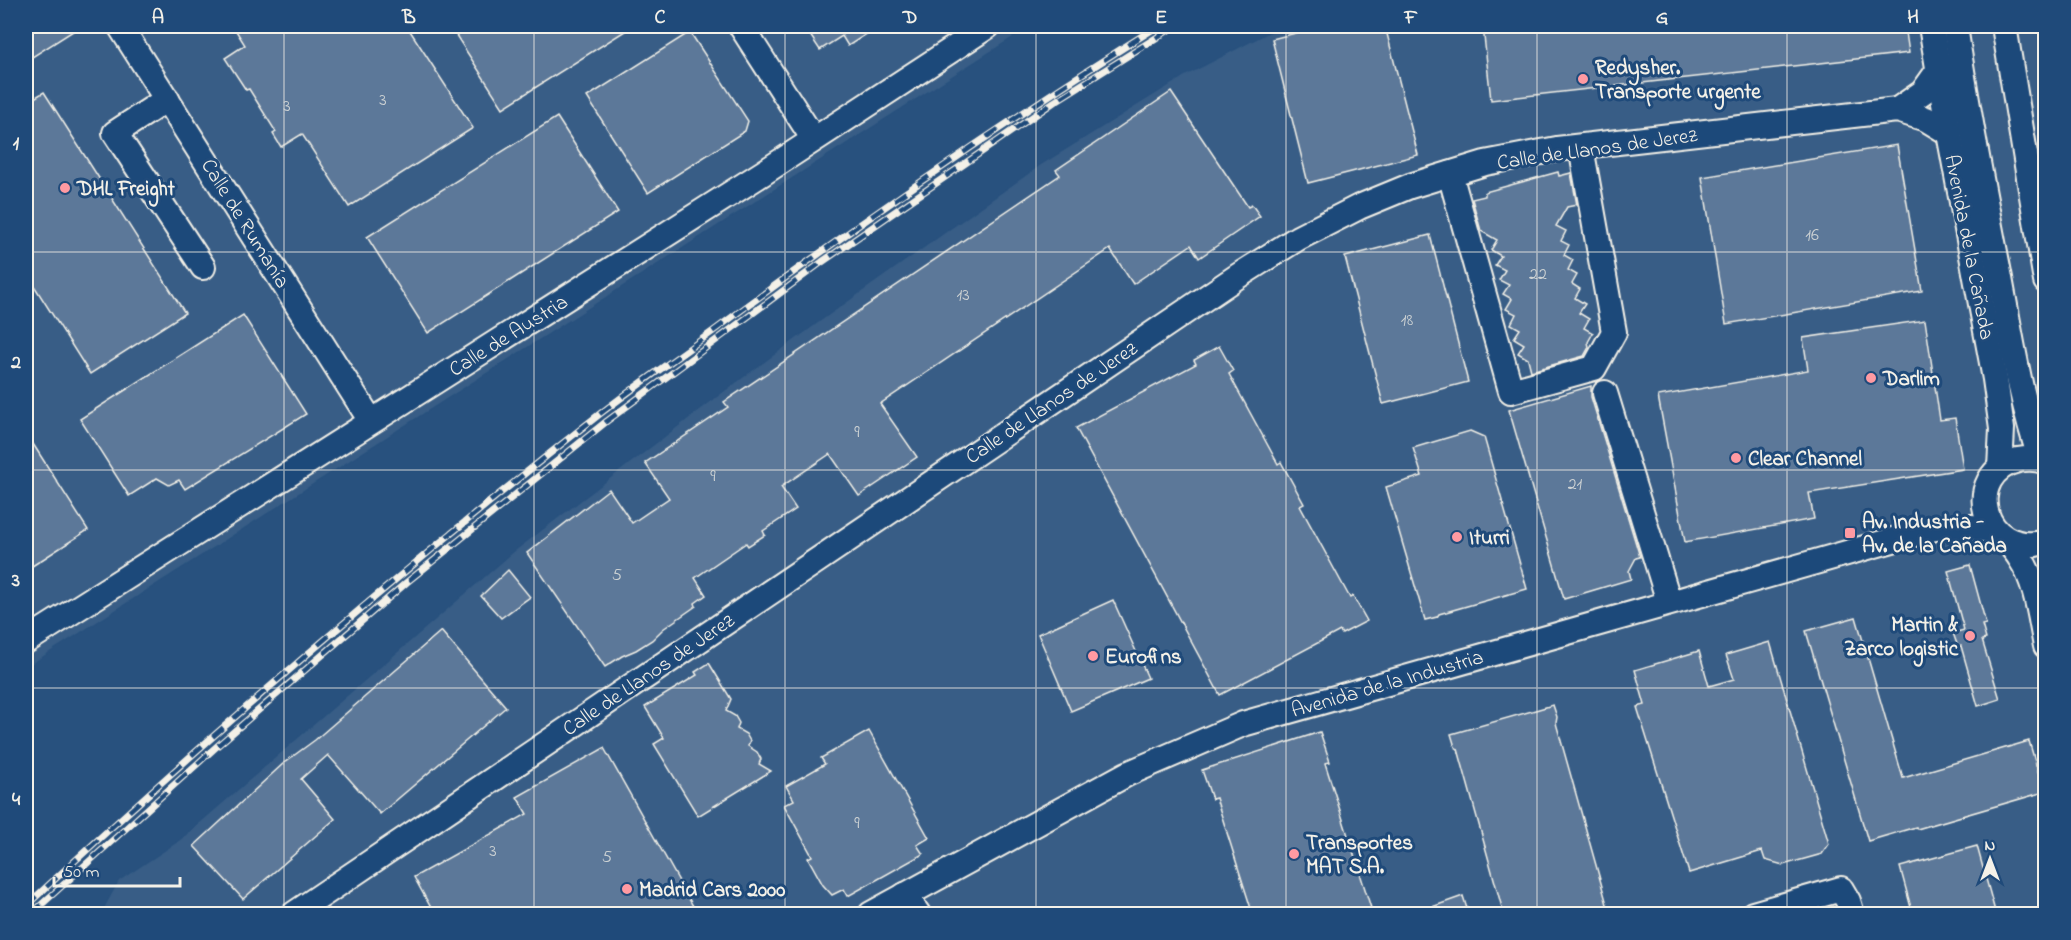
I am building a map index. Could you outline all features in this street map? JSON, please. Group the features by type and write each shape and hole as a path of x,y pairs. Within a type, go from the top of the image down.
{"street":[{"name":"Calle de Rumanía","path":"120,26 371,422"},
{"path":"741,26 813,138"},
{"name":"Calle de Austria","path":"26,641 763,173 813,138 884,95 988,26"},
{"name":"Avenida de la Cañada","path":"1932,26 1949,133 1995,379 2002,429 2000,468"},
{"name":"Avenida de la Cañada","path":"1955,26 1966,99 2018,375 2028,423 2043,461"},
{"path":"2004,26 2046,280"},
{"name":"Calle de Llanos de Jerez","path":"1897,110 1923,92 1938,71"},
{"path":"167,99 115,133 203,267"},
{"name":"Calle de Llanos de Jerez","path":"294,915 1238,276 1328,222 1410,186 1509,158 1557,149 1897,110 1926,118 1949,133"},
{"path":"1450,174 1511,391 1594,368 1614,332 1581,147"},
{"path":"1605,393 1669,603"},
{"path":"2000,468 2010,462 2025,458 2043,461"},
{"name":"Avenida de la Industria","path":"1935,528 1968,507 1986,489 2000,468"},
{"path":"1986,489 1984,504 1988,519 2020,558 2030,576 2046,646"},
{"name":"Avenida de la Industria","path":"871,915 911,905 1127,774 1243,724 1935,528 1972,527 2001,535 2018,544 2032,545 2046,542"},
{"path":"1753,915 1840,889 1848,901 1852,915"}],"shaded area":[{"path":"26,26 1030,26 26,667"},
{"path":"1282,26 2045,26 2045,914 101,914 119,881 178,842 515,551 721,394 1041,165 1185,76"}],"building":[{"path":"26,26 81,26 26,61"},
{"path":"233,26 407,26 473,128 349,207 302,134 281,147 273,134 276,132 249,89 246,90 225,58 245,45"},
{"path":"450,26 633,26 503,108"},
{"path":"804,26 879,26 848,46 842,36 820,50"},
{"path":"1323,26 1385,26 1418,155 1308,183 1272,39"},
{"name":"Redysher. Transporte urgente","path":"1510,26 1519,32 1523,26 1905,26 1909,53 1491,100 1483,27"},
{"path":"690,32 748,121 745,131 648,193 587,97"},
{"name":"DHL Freight","path":"44,92 185,313 90,374 26,273 26,103"},
{"path":"1171,92 1248,207 1252,205 1260,216 1199,258 1191,245 1133,284 1110,249 880,404 917,457 859,496 830,454 781,487 796,509 763,531 765,535 748,546 746,543 695,578 706,595 695,603 696,606 663,629 652,640 605,667 527,553 609,489 632,523 669,498 645,463 728,407 724,402 1060,175 1056,170"},
{"path":"557,117 618,212 428,333 367,237"},
{"path":"1897,145 1922,291 1726,324 1702,177"},
{"path":"1558,172 1559,176 1571,173 1577,205 1567,207 1556,226 1566,231 1561,241 1569,245 1564,255 1573,260 1568,270 1577,275 1572,284 1580,289 1575,298 1585,304 1579,313 1589,319 1584,328 1593,333 1584,356 1531,371 1528,359 1518,353 1524,344 1514,338 1520,329 1511,324 1516,314 1506,309 1512,299 1503,294 1509,285 1499,280 1505,270 1495,265 1501,256 1491,250 1497,240 1481,231 1472,199 1485,196 1485,192"},
{"path":"1430,235 1468,382 1383,404 1345,257"},
{"path":"243,315 306,414 185,489 179,480 169,485 157,478 129,496 80,419"},
{"path":"1925,320 1940,420 1955,418 1963,469 1809,493 1814,519 1685,542 1658,396 1808,370 1803,338"},
{"path":"1219,346 1233,371 1229,374 1278,464 1281,462 1304,504 1300,506 1350,598 1353,596 1367,621 1342,634 1340,631 1220,695 1076,428 1196,364 1194,360"},
{"path":"1591,386 1591,397 1640,557 1636,558 1629,571 1631,579 1564,599 1509,410"},
{"name":"Iturri","path":"1470,431 1484,437 1527,589 1425,620 1386,487 1422,476 1413,448"},
{"path":"26,433 88,530 26,570"},
{"path":"1970,565 1986,624 1982,625 1986,639 1982,640 2000,699 1978,706 1961,646 1958,647 1953,633 1964,630 1948,571"},
{"path":"508,570 530,597 501,618 481,596"},
{"name":"Eurofins","path":"1113,600 1148,678 1071,711 1038,634"},
{"path":"1856,617 1903,778 2029,741 2044,792 1868,841 1806,631"},
{"path":"441,631 506,707 380,814 328,755 301,779 335,819 243,899 194,846 285,762 315,740"},
{"path":"1770,642 1829,844 1822,854 1783,865 1765,860 1762,851 1689,873 1637,707 1645,705 1635,670 1699,651 1709,686 1734,679 1726,655"},
{"path":"709,663 731,699 726,711 735,716 739,723 737,729 746,734 750,741 748,746 757,752 761,759 759,764 771,771 698,816 654,744 664,738 645,707 697,675 695,672"},
{"path":"1553,705 1557,717 1556,723 1610,915 1504,915 1458,749 1455,747 1451,734"},
{"path":"869,731 929,838 917,845 923,854 848,896 844,889 832,895 823,885 808,858 812,856 784,805 794,800 786,786 825,764 821,758"},
{"name":"Transportes MAT S.A.","path":"1320,732 1330,762 1325,763 1371,908 1351,915 1253,915 1216,798 1212,799 1202,770"},
{"path":"604,748 698,915 435,915 414,877 527,814 517,797"},
{"path":"1977,846 1996,915 1913,915 1900,867"},
{"path":"1463,896 1469,915 1415,915 1415,913"},
{"path":"1830,907 1832,915 1803,915"}],"railway":[{"path":"26,906 166,778 380,592 601,413 932,174 1158,26"},
{"path":"31,914 216,747 407,582 607,421 822,262 1054,102 1175,26"}],"place":[{"name":"Redysher. Transporte urgente","path":"1583,79"},
{"name":"DHL Freight","path":"65,188"},
{"name":"Darlim","path":"1871,378"},
{"name":"Clear Channel","path":"1736,458"},
{"name":"Av. Industria - Av. de la Cañada","path":"1850,533"},
{"name":"Iturri","path":"1457,537"},
{"name":"Martin & Zarco logistic","path":"1970,636"},
{"name":"Eurofins","path":"1093,656"},
{"name":"Transportes MAT S.A.","path":"1294,854"},
{"name":"Madrid Cars 2000","path":"627,889"}]}
